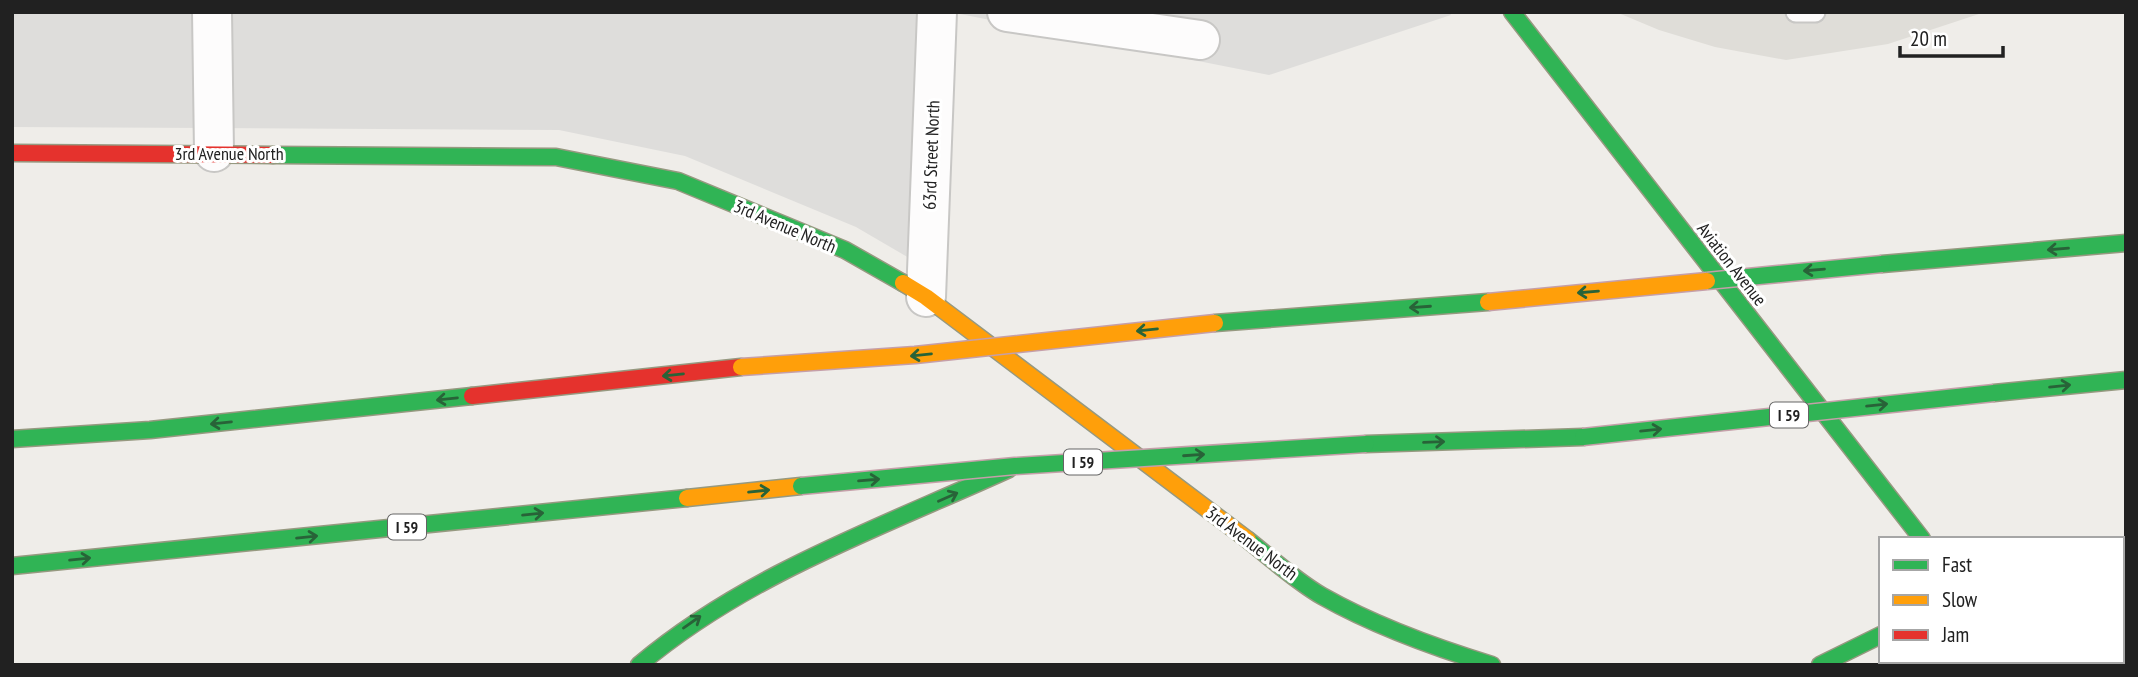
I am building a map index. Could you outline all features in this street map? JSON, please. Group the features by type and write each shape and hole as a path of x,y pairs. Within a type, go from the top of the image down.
{"main road":[{"name":"Aviation Avenue","path":"1512,12 1920,537"},
{"name":"3rd Avenue North","path":"12,153 214,152 556,157 678,181 845,250 926,298 1319,594 1436,657 1492,665"},
{"path":"12,439 150,430 741,367 915,355 1215,323 1488,302 2126,243"},
{"name":"I 59","path":"12,566 1015,466 1366,444 1583,437 2126,380"},
{"path":"639,665 674,635 747,588 1015,466"},
{"path":"1820,665 1879,636"}],"street":[{"path":"212,12 214,152"},
{"name":"63rd Street North","path":"926,298 937,12"},
{"path":"1007,12 1200,40"}],"lane":[{"path":"1796,12 1815,12"}],"shaded area":[{"path":"12,12 1449,12 1451,15 1269,75 955,13 940,276 856,227 685,156 559,130 12,127"},
{"path":"1616,12 1985,12 1888,44 1786,60 1715,47 1659,30"}],"traffic: fast":[{"path":"1512,12 1920,537"},
{"path":"273,155 556,157 678,181 845,250 903,283"},
{"path":"1882,264 2126,243"},
{"path":"1707,281 1882,264"},
{"path":"1215,323 1488,302"},
{"path":"1994,393 2126,380"},
{"path":"1583,437 1994,393"},
{"path":"12,439 150,430 472,396"},
{"path":"1366,444 1583,437"},
{"path":"801,486 1015,466 1366,444"},
{"path":"639,665 681,633 770,578 1009,469"},
{"path":"12,566 687,498"},
{"path":"1248,540 1303,584 1342,607 1405,635 1492,665"},
{"path":"1820,665 1879,636"}],"traffic: slow":[{"path":"1488,302 1707,281"},
{"path":"903,283 926,297 1248,540"},
{"path":"741,367 915,355 1215,323"},
{"path":"687,498 801,486"}],"traffic: jam":[{"path":"12,153 273,155"},
{"path":"472,396 741,367"}]}
